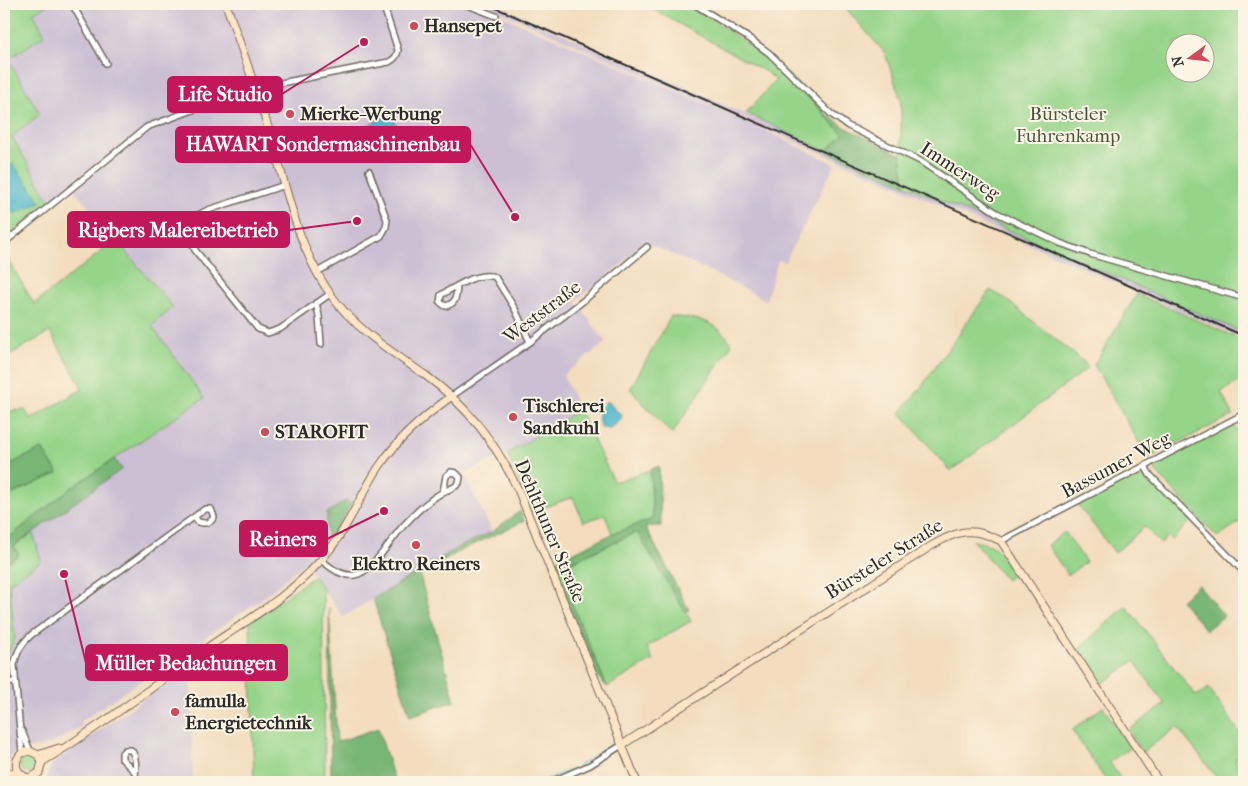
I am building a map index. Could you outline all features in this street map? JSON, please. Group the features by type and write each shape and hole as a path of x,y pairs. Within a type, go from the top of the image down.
{"street":[{"path":"72,4 106,64"},
{"name":"Dehlthuner Straße","path":"226,4 255,87 299,233 317,272 342,310 375,341 452,396 480,425 503,459 512,476 637,782"},
{"path":"4,243 147,127 255,87 389,62 394,59 398,50 383,4"},
{"path":"465,4 496,16"},
{"name":"Immerweg","path":"694,4 750,39 768,53 831,114 848,126 920,161 997,214 1060,243 1090,254 1244,298"},
{"path":"317,272 381,236 386,227 387,220 369,171"},
{"path":"70,179 75,184"},
{"path":"285,185 208,210 196,216 190,222 188,229 195,250 258,329 268,333 280,329 330,294"},
{"name":"Weststraße","path":"452,396 530,342 647,248"},
{"path":"457,286 481,276 489,275 495,277 515,309 530,342"},
{"path":"316,303 321,344"},
{"path":"42,762 282,595 321,560 330,549 379,467 398,441 417,423 452,396"},
{"name":"Bassumer Weg","path":"1001,542 1244,414"},
{"path":"1145,466 1150,475 1244,572"},
{"path":"321,560 336,571 346,575 356,575 368,570 404,524 423,506 443,492"},
{"path":"26,752 21,727 14,665 17,652 22,644 31,635 195,517"},
{"name":"Bürsteler Straße","path":"622,745 948,536 971,531 982,533 1001,542"},
{"path":"323,536 325,544 330,549"},
{"path":"1001,542 1160,782"},
{"path":"4,683 15,682"},
{"path":"38,755 42,762 41,769 30,780 17,768 17,758 26,752 38,755 67,745"},
{"path":"551,782 590,765 622,745"},
{"path":"4,770 17,768"},
{"path":"4,774 17,768"},
{"path":"135,772 136,782"}],"shaded area":[{"path":"49,4 477,4 735,116 835,164 785,262 778,260 766,300 705,269 647,243 575,301 606,342 563,375 579,410 507,454 464,473 492,532 457,548 343,617 304,563 263,598 80,722 83,726 55,742 43,746 20,750 17,748 8,762 4,763 4,670 7,656 15,638 9,583 41,561 33,533 122,469 114,459 204,398 152,326 173,307 74,190 109,160 106,156 50,202 12,137 8,59 45,35 33,13"},
{"path":"483,4 494,4 1244,333 1244,339"},
{"path":"190,666 193,782 42,782 46,779 52,764"}],"green space":[{"path":"4,4 49,4 33,13 45,35 8,59 40,114 12,137 50,202 4,239 4,193 7,209 16,213 40,202 13,165 4,169 4,143 9,139 4,130"},
{"path":"643,4 687,4 701,12 773,61 843,134 826,151 746,113 776,80 766,72"},
{"name":"Bürsteler Fuhrenkamp","path":"842,4 1244,4 1244,333 905,185 901,155 901,100 885,53"},
{"path":"785,71 829,116 845,127 901,155 905,185 826,151 843,134"},
{"path":"116,240 173,307 152,326 204,398 71,488 10,537 4,526 4,498 58,473 42,449 4,467 4,411 25,410 31,419 83,389 50,332 9,355 8,380 4,387 4,252 34,304"},
{"path":"990,290 1003,297 1084,362 1088,368 951,471 900,413 922,386"},
{"path":"1137,294 1244,341 1244,379 1221,392 1233,415 1148,458 1094,365"},
{"path":"671,316 706,322 719,329 732,344 672,434 630,389"},
{"path":"579,410 614,482 650,470 653,519 612,534 605,515 583,522 573,497 531,512 507,454"},
{"path":"1233,425 1244,438 1244,522 1238,523 1217,537 1157,473 1153,466"},
{"path":"42,449 58,473 4,498 4,467"},
{"path":"114,459 122,469 14,546 19,555 4,564 4,526 10,537 71,488"},
{"path":"659,466 661,526 645,526 689,610 685,612 637,532 557,568 607,687 596,675 551,563 612,534 653,519 650,470"},
{"path":"1138,475 1144,475 1191,521 1172,540 1168,536 1161,544 1144,527 1115,553 1078,505"},
{"path":"347,500 351,504 330,538 327,537 327,513"},
{"path":"520,511 524,521 460,551 420,576 455,701 410,716 373,599 457,548 492,532"},
{"path":"637,532 691,621 647,647 653,660 607,687 557,569"},
{"path":"1065,532 1086,562 1068,575 1047,545"},
{"path":"33,533 41,561 9,583 15,638 7,656 4,670 4,564 18,555 14,546"},
{"path":"973,541 994,547 1007,560 1016,573 1006,580"},
{"path":"314,576 323,589 325,782 254,782 250,622"},
{"path":"1198,584 1224,616 1206,630 1181,601"},
{"path":"1126,606 1196,696 1209,688 1244,739 1244,754 1235,759 1243,775 1232,782 1220,782 1177,727 1142,753 1129,730 1165,704 1134,661 1100,685 1077,650"},
{"path":"329,608 337,742 378,728 395,782 331,782"},
{"path":"1103,707 1130,748 1109,762 1123,782 1107,782 1072,730"},
{"path":"25,755 33,755 38,760 36,771 25,773 20,768 20,760"}],"water":[{"path":"391,114 403,140 378,153 366,126"},
{"path":"13,164 41,202 16,213 7,210 4,193 4,169"},
{"path":"605,402 609,402 615,410 622,414 621,420 610,429 601,428 598,418"}],"waterway":[{"path":"579,766 608,748"},
{"path":"541,782 572,770"},
{"path":"13,780 18,782"}],"railway":[{"path":"487,4 1244,336"}],"place":[{"name":"Hansepet","path":"414,26"},
{"name":"Life Studio","path":"364,42"},
{"name":"Mierke-Werbung","path":"290,114"},
{"name":"HAWART Sondermaschinenbau","path":"515,217"},
{"name":"Rigbers Malereibetrieb","path":"357,221"},
{"name":"Tischlerei Sandkuhl","path":"513,417"},
{"name":"STAROFIT","path":"265,432"},
{"name":"Reiners","path":"384,511"},
{"name":"Elektro Reiners","path":"416,545"},
{"name":"Müller Bedachungen","path":"64,574"},
{"name":"famulla Energietechnik","path":"175,712"}]}
